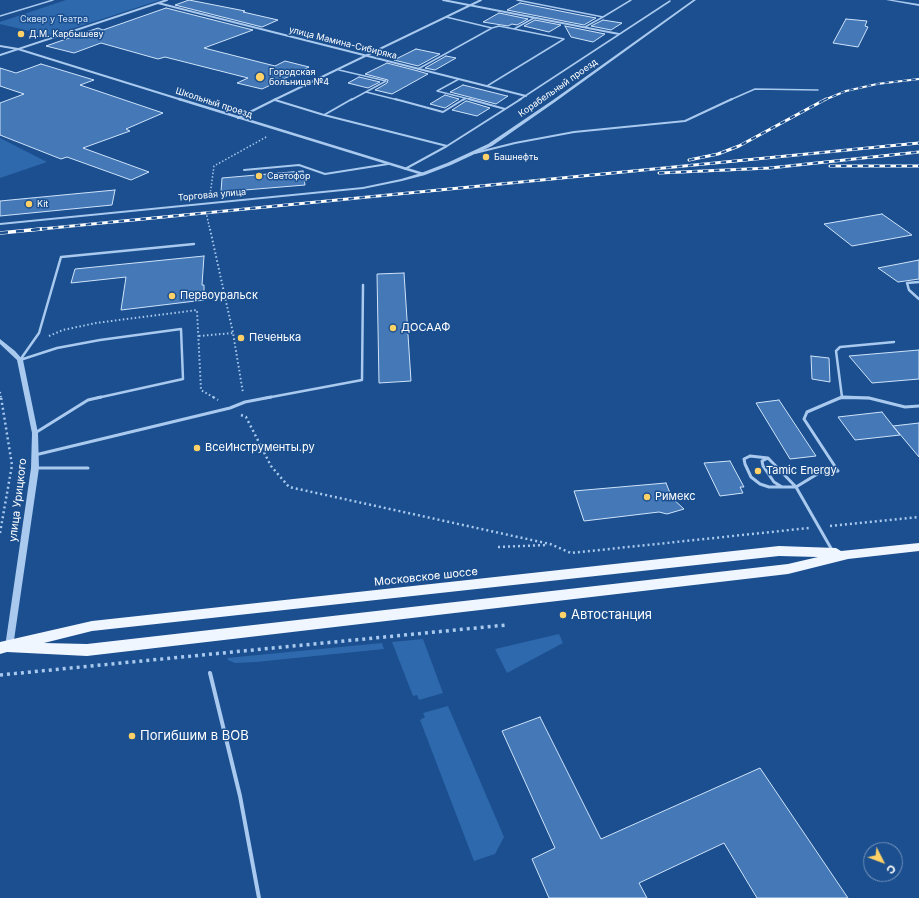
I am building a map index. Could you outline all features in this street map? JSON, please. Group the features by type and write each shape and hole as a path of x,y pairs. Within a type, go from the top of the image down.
{"main road":[{"name":"Московское шоссе","path":"5,647 94,649 788,569 848,554 919,547"},
{"name":"Московское шоссе","path":"5,647 92,626 779,551 848,554"}],"street":[{"path":"0,55 167,0"},
{"path":"443,0 619,34"},
{"path":"238,118 481,0"},
{"name":"Корабельный проезд","path":"423,174 490,145 695,0"},
{"path":"887,0 919,5"},
{"name":"улица Мамина-Сибиряка","path":"158,3 526,96"},
{"name":"Школьный проезд","path":"0,46 18,49 276,130 423,174"},
{"name":"Торговая улица","path":"0,224 363,188 396,182 423,174"},
{"path":"0,341 14,352 20,360"},
{"name":"улица Урицкого","path":"5,647 35,468 35,433 20,360"}],"lane":[{"path":"0,16 53,0"},
{"path":"517,0 603,16"},
{"path":"528,2 532,0"},
{"path":"585,27 631,0"},
{"path":"405,168 446,146 506,109 670,1"},
{"path":"446,17 492,28"},
{"path":"514,29 534,18"},
{"path":"418,69 492,28 499,26 564,39 487,86"},
{"path":"324,115 386,81 339,70"},
{"path":"459,79 437,91 506,109"},
{"path":"474,153 515,142 574,132 685,121 755,89 818,90"},
{"path":"366,92 443,112 466,98"},
{"path":"275,100 324,115 446,146"},
{"path":"244,170 299,165 325,174 388,164"},
{"path":"20,360 39,333 61,257 194,244"},
{"path":"919,282 907,283 909,290 919,299"},
{"path":"35,455 230,408 245,402 362,380 363,286"},
{"path":"20,360 58,348 100,340 181,329 183,379 88,400 35,433"},
{"path":"842,397 836,351 840,347 894,342"},
{"path":"834,553 796,487 768,458 750,456 744,460 751,477 760,484 769,487 796,487 819,473 838,471 804,419 807,412 842,397 869,398 904,407 919,406"},
{"path":"768,458 762,461 764,466 774,482 784,488"},
{"path":"35,468 88,468"},
{"path":"210,673 240,796 259,898"}],"path":[{"path":"276,130 248,148 214,166 209,203 206,213 233,333 245,402 246,417 271,466 289,487 550,544 571,553 919,517"},
{"path":"96,323 197,310 201,390 246,417"},
{"path":"199,336 233,333"},
{"path":"0,392 12,466 0,533"},
{"path":"498,547 550,544"},
{"path":"0,675 506,625"}],"green space":[{"name":"Сквер у Театра","path":"66,0 160,0 50,36 0,24 0,22"},
{"path":"0,138 47,162 0,178"},
{"path":"559,634 563,643 507,673 495,649"},
{"path":"423,639 443,693 419,700 417,695 413,696 392,642"},
{"path":"382,643 384,649 256,662 235,663 227,658"},
{"path":"448,706 504,837 495,854 474,861 420,720 425,717 423,713"}],"building":[{"path":"189,0 245,11 243,12 278,20 262,27 175,5"},
{"path":"520,3 596,18 584,25 507,10"},
{"path":"166,8 253,30 204,48 275,66 285,61 309,67 262,89 237,83 248,78 165,57 158,59 101,43 74,53 46,46 98,28 103,30"},
{"path":"499,13 528,19 517,25 512,24 508,26 483,22"},
{"path":"846,19 867,21 865,26 868,27 858,47 833,43"},
{"path":"535,20 561,25 549,32 524,26"},
{"path":"603,20 622,23 611,30 591,26"},
{"path":"565,26 605,34 593,42 571,37"},
{"path":"416,49 440,54 418,66 394,60"},
{"path":"446,56 456,58 435,70 425,68"},
{"path":"387,63 428,74 392,94 375,90 387,83 388,80 365,74"},
{"path":"41,64 94,80 80,85 163,113 126,129 130,131 83,148 149,172 131,180 67,157 61,159 0,135 0,103 24,94 0,86 0,68 16,73"},
{"path":"359,77 380,82 368,88 348,83"},
{"path":"463,85 508,96 496,104 450,92"},
{"path":"445,95 459,99 445,108 430,104"},
{"path":"466,101 490,108 477,116 452,110"},
{"path":"303,171 305,185 221,192 222,178"},
{"path":"115,190 112,205 0,216 0,201"},
{"path":"882,214 912,235 852,246 824,224"},
{"path":"204,256 202,285 204,285 204,300 121,310 126,277 71,283 75,269"},
{"path":"919,260 919,279 898,282 878,268"},
{"name":"ДОСААФ","path":"404,273 411,381 379,383 377,274"},
{"path":"919,350 919,379 872,383 849,356"},
{"path":"811,356 829,358 830,382 812,379"},
{"path":"779,400 816,456 790,459 756,403"},
{"path":"882,412 900,435 855,440 838,417"},
{"path":"919,423 919,457 893,426"},
{"path":"730,461 744,487 740,487 743,493 720,496 704,463"},
{"path":"666,483 672,498 684,509 667,514 659,512 584,521 574,491"},
{"path":"540,717 601,839 760,768 848,898 757,898 724,843 639,883 647,898 549,898 532,859 555,848 502,731"}],"railway":[{"path":"825,100 846,91 877,84 919,79"},
{"path":"689,160 718,154 739,146 825,100"},
{"path":"31,230 919,143"},
{"path":"659,173 770,168 919,152"},
{"path":"830,166 919,166"},
{"path":"0,233 41,229"}],"place":[{"name":"Д.М. Карбышеву","path":"21,34"},
{"name":"Городская больница №4","path":"260,77"},
{"name":"Башнефть","path":"486,157"},
{"name":"Светофор","path":"259,176"},
{"name":"Kit","path":"29,204"},
{"name":"Первоуральск","path":"172,296"},
{"name":"ДОСААФ","path":"393,328"},
{"name":"Печенька","path":"241,338"},
{"name":"ВсеИнструменты.ру","path":"197,448"},
{"name":"Tamic Energy","path":"758,471"},
{"name":"Римекс","path":"647,497"},
{"name":"Автостанция","path":"563,615"},
{"name":"Погибшим в ВОВ","path":"132,736"}]}
